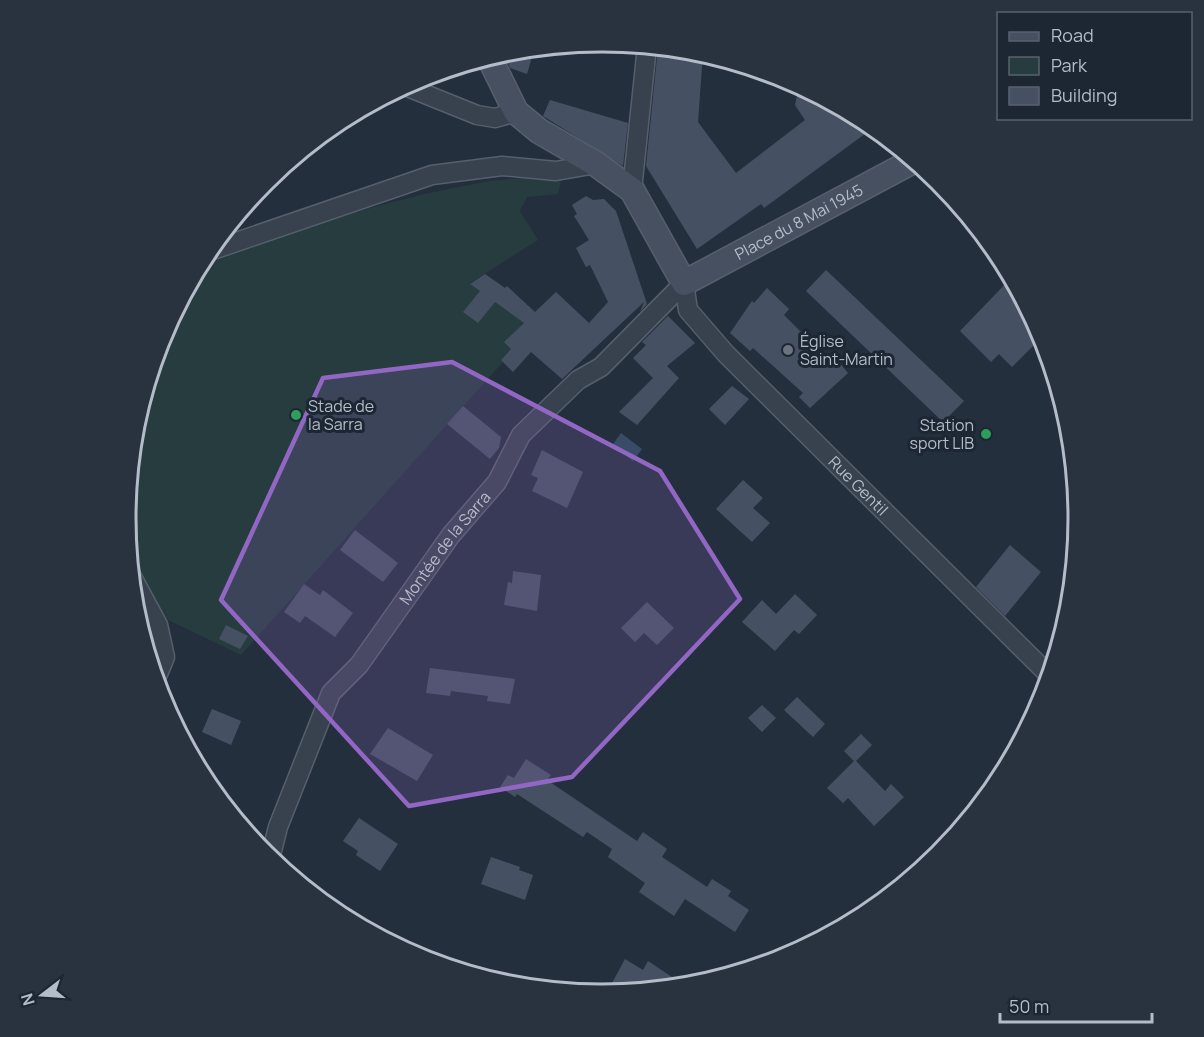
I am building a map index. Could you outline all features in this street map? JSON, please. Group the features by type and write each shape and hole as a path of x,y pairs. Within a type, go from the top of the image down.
{"street":[{"path":"632,190 646,54"},
{"path":"493,65 516,112 539,131 596,164 632,190 684,283"},
{"path":"417,91 477,115 495,118 516,112"},
{"path":"225,246 432,175 502,166 556,171 596,164"},
{"name":"Place du 8 Mai 1945","path":"684,283 905,164"},
{"name":"Rue Gentil","path":"684,283 688,310 726,354 1043,669"},
{"name":"Montée de la Sarra","path":"273,849 278,827 331,693 359,665 451,535 498,482 520,435 578,380 601,367 684,283"},
{"path":"143,597 158,625 165,657 161,668"}],"highlighted area":[{"path":"452,362 660,471 740,599 572,777 409,806 221,600 323,378"}],"green space":[{"name":"Stade de la Sarra","path":"562,176 558,194 527,197 520,211 538,240 470,283 524,323 505,342 511,349 501,360 503,362 241,655 168,620 139,573 136,518 140,458 152,398 171,340 198,285 214,262 301,229 407,198 489,181"}],"water":[{"path":"621,433 642,449 633,461 613,444"}],"building":[{"path":"657,55 702,63 698,122 736,173 805,120 795,105 797,96 835,115 865,134 764,208 761,204 697,249 646,166"},
{"path":"532,58 527,74 510,68 508,63"},
{"path":"550,100 628,123 623,166 543,116"},
{"path":"586,196 593,200 604,199 616,211 647,304 640,312 644,302 562,379 531,352 513,372 501,360 511,349 504,342 524,323 495,302 478,323 463,312 480,291 470,284 485,274 505,288 507,286 535,312 556,292 589,323 608,302 590,265 586,267 576,248 589,240 574,216 577,214 572,205"},
{"path":"826,270 964,401 943,422 806,291"},
{"path":"1005,284 1035,344 1012,367 999,354 991,362 960,331"},
{"name":"Église Saint-Martin","path":"767,288 789,309 784,315 833,364 837,360 848,373 810,408 799,397 803,393 753,348 750,351 730,333 752,301 754,303"},
{"path":"668,316 695,343 667,366 679,378 637,425 619,412 653,378 633,358 646,345 642,342"},
{"path":"732,386 749,399 725,425 709,409"},
{"path":"463,406 501,437 499,448 490,459 447,424"},
{"path":"542,450 583,472 567,508 532,491 538,478 531,475"},
{"path":"743,480 763,498 753,508 770,523 752,542 716,509"},
{"path":"355,530 398,563 383,582 340,550"},
{"path":"1010,545 1041,572 1005,616 976,587"},
{"path":"513,571 541,575 537,611 504,605 508,582 512,583"},
{"path":"304,584 320,595 323,590 353,613 335,637 305,616 300,623 284,612"},
{"path":"795,594 817,615 799,634 794,630 775,651 742,622 762,600 776,614"},
{"path":"647,602 674,628 657,645 644,633 635,642 621,628"},
{"path":"226,625 248,636 240,649 219,639"},
{"path":"430,668 515,679 510,704 487,701 488,696 451,691 450,696 426,693"},
{"path":"797,697 825,724 813,737 784,710"},
{"path":"762,705 776,718 762,732 748,718"},
{"path":"212,709 241,721 231,745 202,732"},
{"path":"388,728 433,755 417,781 370,754"},
{"path":"861,734 872,745 856,761 885,791 891,784 904,797 874,826 848,798 843,803 827,788 854,761 844,751"},
{"path":"526,759 551,775 547,780 637,841 643,832 667,849 662,857 707,887 712,879 731,891 728,896 749,910 735,932 685,899 674,916 639,892 645,883 608,857 612,849 587,832 583,837 517,794 515,797 500,787 508,775 514,778"},
{"path":"359,818 398,844 380,871 356,855 358,851 343,841"},
{"path":"491,857 520,867 519,870 533,875 525,900 481,884"},
{"path":"625,959 643,970 648,961 675,979 632,984 612,983"}],"place":[{"name":"Église Saint-Martin","path":"788,350"},
{"name":"Stade de la Sarra","path":"296,415"},
{"name":"Station sport LIB","path":"986,434"}]}
